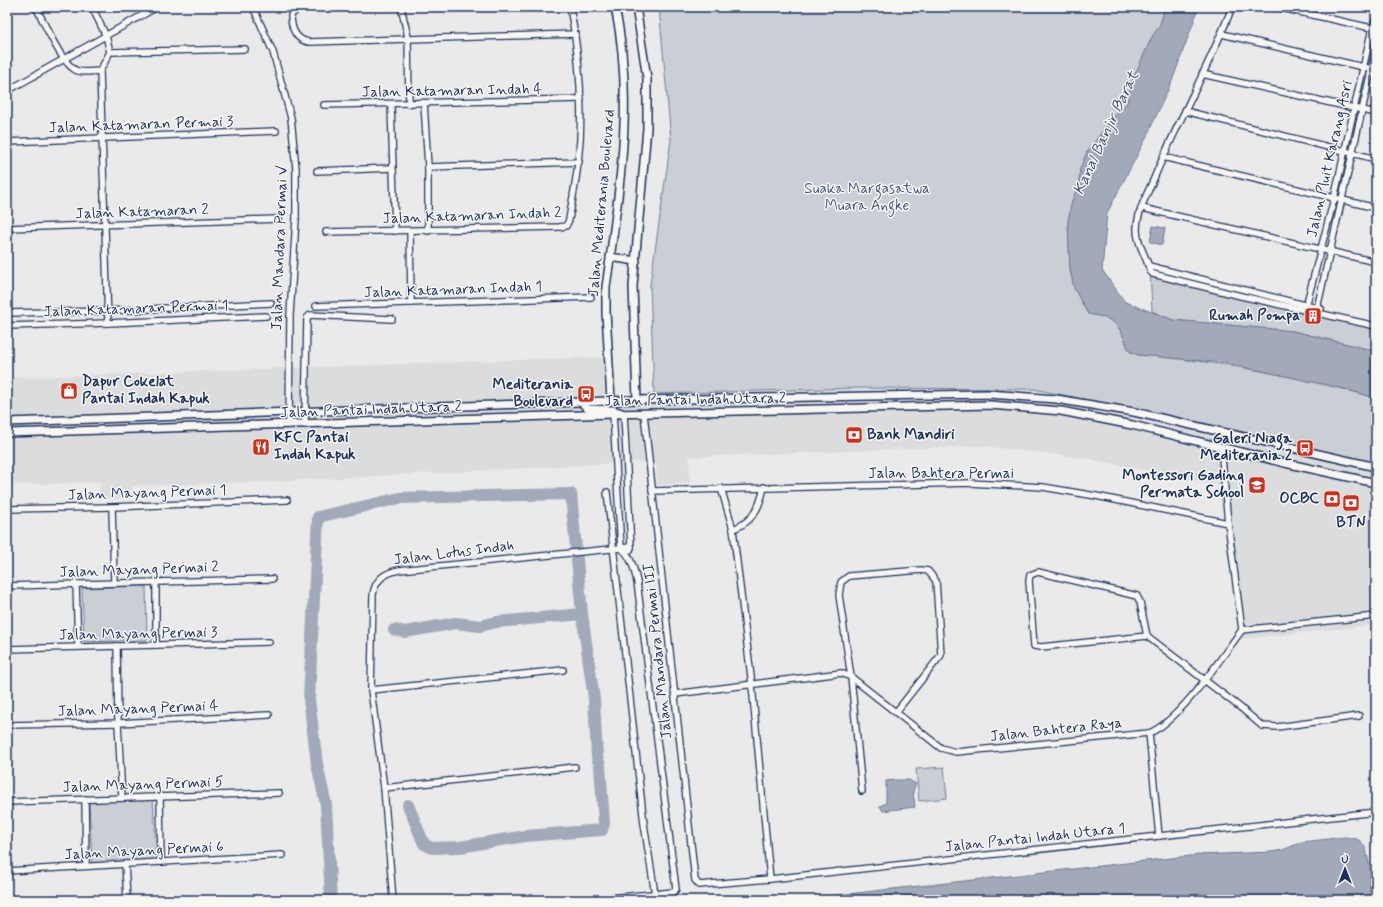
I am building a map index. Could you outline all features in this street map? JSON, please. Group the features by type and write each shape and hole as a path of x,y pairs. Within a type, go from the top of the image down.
{"street":[{"path":"36,7 64,58 77,70 100,71"},
{"path":"92,7 106,36 110,52 100,71 108,323"},
{"path":"7,91 157,7"},
{"name":"Jalan Mandara Permai V","path":"253,7 274,52 290,118 296,169 296,219 290,315 289,425"},
{"path":"300,7 293,12 291,19 294,32 299,38 305,41 408,37 576,34"},
{"path":"401,7 408,37 409,104"},
{"name":"Jalan Katamaran Indah 2","path":"326,232 428,231 566,226 570,220 578,162 581,99 576,34 570,7"},
{"name":"Jalan Mediterania Boulevard","path":"610,401 606,287 625,126 620,32 615,7"},
{"path":"636,7 647,78 647,128 633,286 637,400"},
{"path":"1232,7 1222,34 1163,157 1142,208 1138,224 1138,239 1149,266 1153,274 1317,310 1376,326"},
{"path":"1277,7 1374,29"},
{"name":"Jalan Pluit Karang Asri","path":"1306,308 1334,199 1343,151 1376,19"},
{"path":"1222,34 1374,69"},
{"path":"110,52 245,49"},
{"name":"Jalan Pluit Karang Asri","path":"1317,310 1343,201 1362,110 1374,69 1376,49"},
{"path":"1202,74 1376,113"},
{"name":"Jalan Katamaran Indah 4","path":"324,105 391,105 581,99"},
{"path":"424,104 428,166 428,231"},
{"path":"391,105 395,231"},
{"path":"1185,111 1376,159"},
{"name":"Jalan Katamaran Permai 3","path":"7,142 276,131"},
{"path":"1163,157 1376,208"},
{"path":"428,166 578,162"},
{"path":"317,170 392,168"},
{"path":"1142,208 1376,262"},
{"name":"Jalan Katamaran 2","path":"7,228 104,226 278,219"},
{"path":"410,231 411,304"},
{"path":"610,258 636,260"},
{"path":"1149,266 1306,308"},
{"path":"1169,278 1171,271"},
{"name":"Jalan Katamaran Indah 1","path":"316,306 591,297"},
{"path":"7,313 107,311 271,303"},
{"name":"Jalan Katamaran Indah 1","path":"305,425 307,318 310,315 392,319"},
{"name":"Jalan Katamaran Permai 1","path":"7,326 266,316"},
{"name":"Jalan Pantai Indah Utara 2","path":"7,422 637,400 988,394 1056,399 1134,412 1376,466"},
{"path":"582,403 588,410 613,410 624,414 631,547 627,553"},
{"name":"Jalan Pantai Indah Utara 2","path":"7,433 305,425 613,414 990,405 1061,411 1132,425 1376,483"},
{"path":"587,900 675,891 637,582 633,565 627,553 621,548 613,414"},
{"name":"Jalan Mandara Permai III","path":"644,414 694,872 697,884"},
{"path":"1221,447 1228,523 1242,630 1376,616"},
{"name":"Jalan Bahtera Permai","path":"652,491 721,488 970,483 1013,485 1096,496 1228,523"},
{"path":"733,529 742,526 753,517 762,501 764,487"},
{"path":"721,488 733,529 752,685 770,879"},
{"path":"607,492 644,824 655,894"},
{"name":"Jalan Mayang Permai 1","path":"7,509 112,507 287,500"},
{"path":"112,507 114,582"},
{"name":"Jalan Lotus Indah","path":"393,900 384,788 371,690 374,588 379,579 388,573 400,570 631,547"},
{"path":"862,791 851,677 839,595 841,582 849,576 922,570 928,571 936,581 941,655 896,712"},
{"path":"1147,636 1041,647 1034,646 1029,581 1030,575 1038,572 1137,596 1140,602 1147,636 1262,726 1268,728 1359,716"},
{"name":"Jalan Mayang Permai 2","path":"7,586 272,578"},
{"path":"156,581 156,645"},
{"path":"76,584 78,647"},
{"name":"Jalan Bahtera Raya","path":"675,694 841,673 851,677 941,748 956,752 1149,733 1159,729 1168,721 1204,680 1242,630"},
{"name":"Jalan Mayang Permai 3","path":"7,649 269,642"},
{"path":"117,646 118,723 122,798"},
{"path":"371,690 563,670"},
{"name":"Jalan Mayang Permai 4","path":"7,725 118,723 269,715"},
{"path":"1149,733 1159,836"},
{"path":"384,788 575,767"},
{"name":"Jalan Mayang Permai 5","path":"7,802 279,793"},
{"path":"160,796 161,862"},
{"path":"85,799 86,866"},
{"name":"Jalan Pantai Indah Utara 1","path":"697,884 705,886 1376,812"},
{"name":"Jalan Mayang Permai 6","path":"7,870 282,855"},
{"path":"125,864 127,900"}],"shaded area":[{"path":"603,357 605,395 856,388 1034,389 1215,426 1376,463 1376,625 1242,639 1223,486 1085,458 982,446 689,457 690,483 657,485 656,461 286,481 133,486 132,498 100,499 100,482 7,485 7,378"}],"green space":[{"name":"Suaka Margasatwa Muara Angke","path":"659,7 1165,7 1160,25 1152,37 1132,81 1127,103 1112,119 1087,152 1080,169 1079,184 1072,201 1068,222 1070,269 1074,288 1088,314 1105,318 1116,324 1123,335 1129,351 1138,355 1198,361 1258,370 1376,398 1376,463 1215,426 1034,389 856,388 654,394 650,285 671,140"},
{"path":"1150,266 1376,328 1376,351 1293,331 1173,320 1152,311"},
{"path":"146,586 147,640 84,642 82,588"},
{"path":"944,767 947,798 919,801 916,769"},
{"path":"153,799 157,861 92,865 89,802"}],"water":[{"name":"Kanal Banjir Barat","path":"1165,7 1199,7 1172,81 1146,138 1107,213 1102,270 1125,302 1173,320 1293,331 1376,351 1376,398 1345,389 1225,363 1138,355 1129,351 1123,335 1116,324 1105,318 1088,314 1074,288 1070,269 1068,222 1072,201 1079,184 1080,169 1087,152 1112,119 1127,103 1132,81 1152,37 1160,25"},
{"path":"1153,226 1165,228 1162,245 1150,242"},
{"path":"909,780 916,784 913,791 915,807 883,811 880,806 886,803 886,781"},
{"path":"1345,837 1358,840 1365,848 1370,870 1369,900 793,900 1199,855 1271,852 1283,850 1302,842"}],"waterway":[{"path":"331,900 326,805 317,764 309,699 318,517 400,498 571,494 582,614 594,699 597,757 600,766 604,823 602,830 525,836 460,847 432,848 424,844 408,805"},
{"path":"394,630 405,632 456,623 480,626 497,622 582,614"}],"place":[{"name":"Rumah Pompa","path":"1313,316"},
{"name":"Dapur Cokelat Pantai Indah Kapuk","path":"69,391"},
{"name":"Mediterania Boulevard","path":"586,394"},
{"name":"Bank Mandiri","path":"854,435"},
{"name":"KFC Pantai Indah Kapuk","path":"261,447"},
{"name":"Galeri Niaga Mediterania 2","path":"1305,448"},
{"name":"Montessori Gading Permata School","path":"1257,485"},
{"name":"OCBC","path":"1332,499"},
{"name":"BTN","path":"1351,503"}]}
